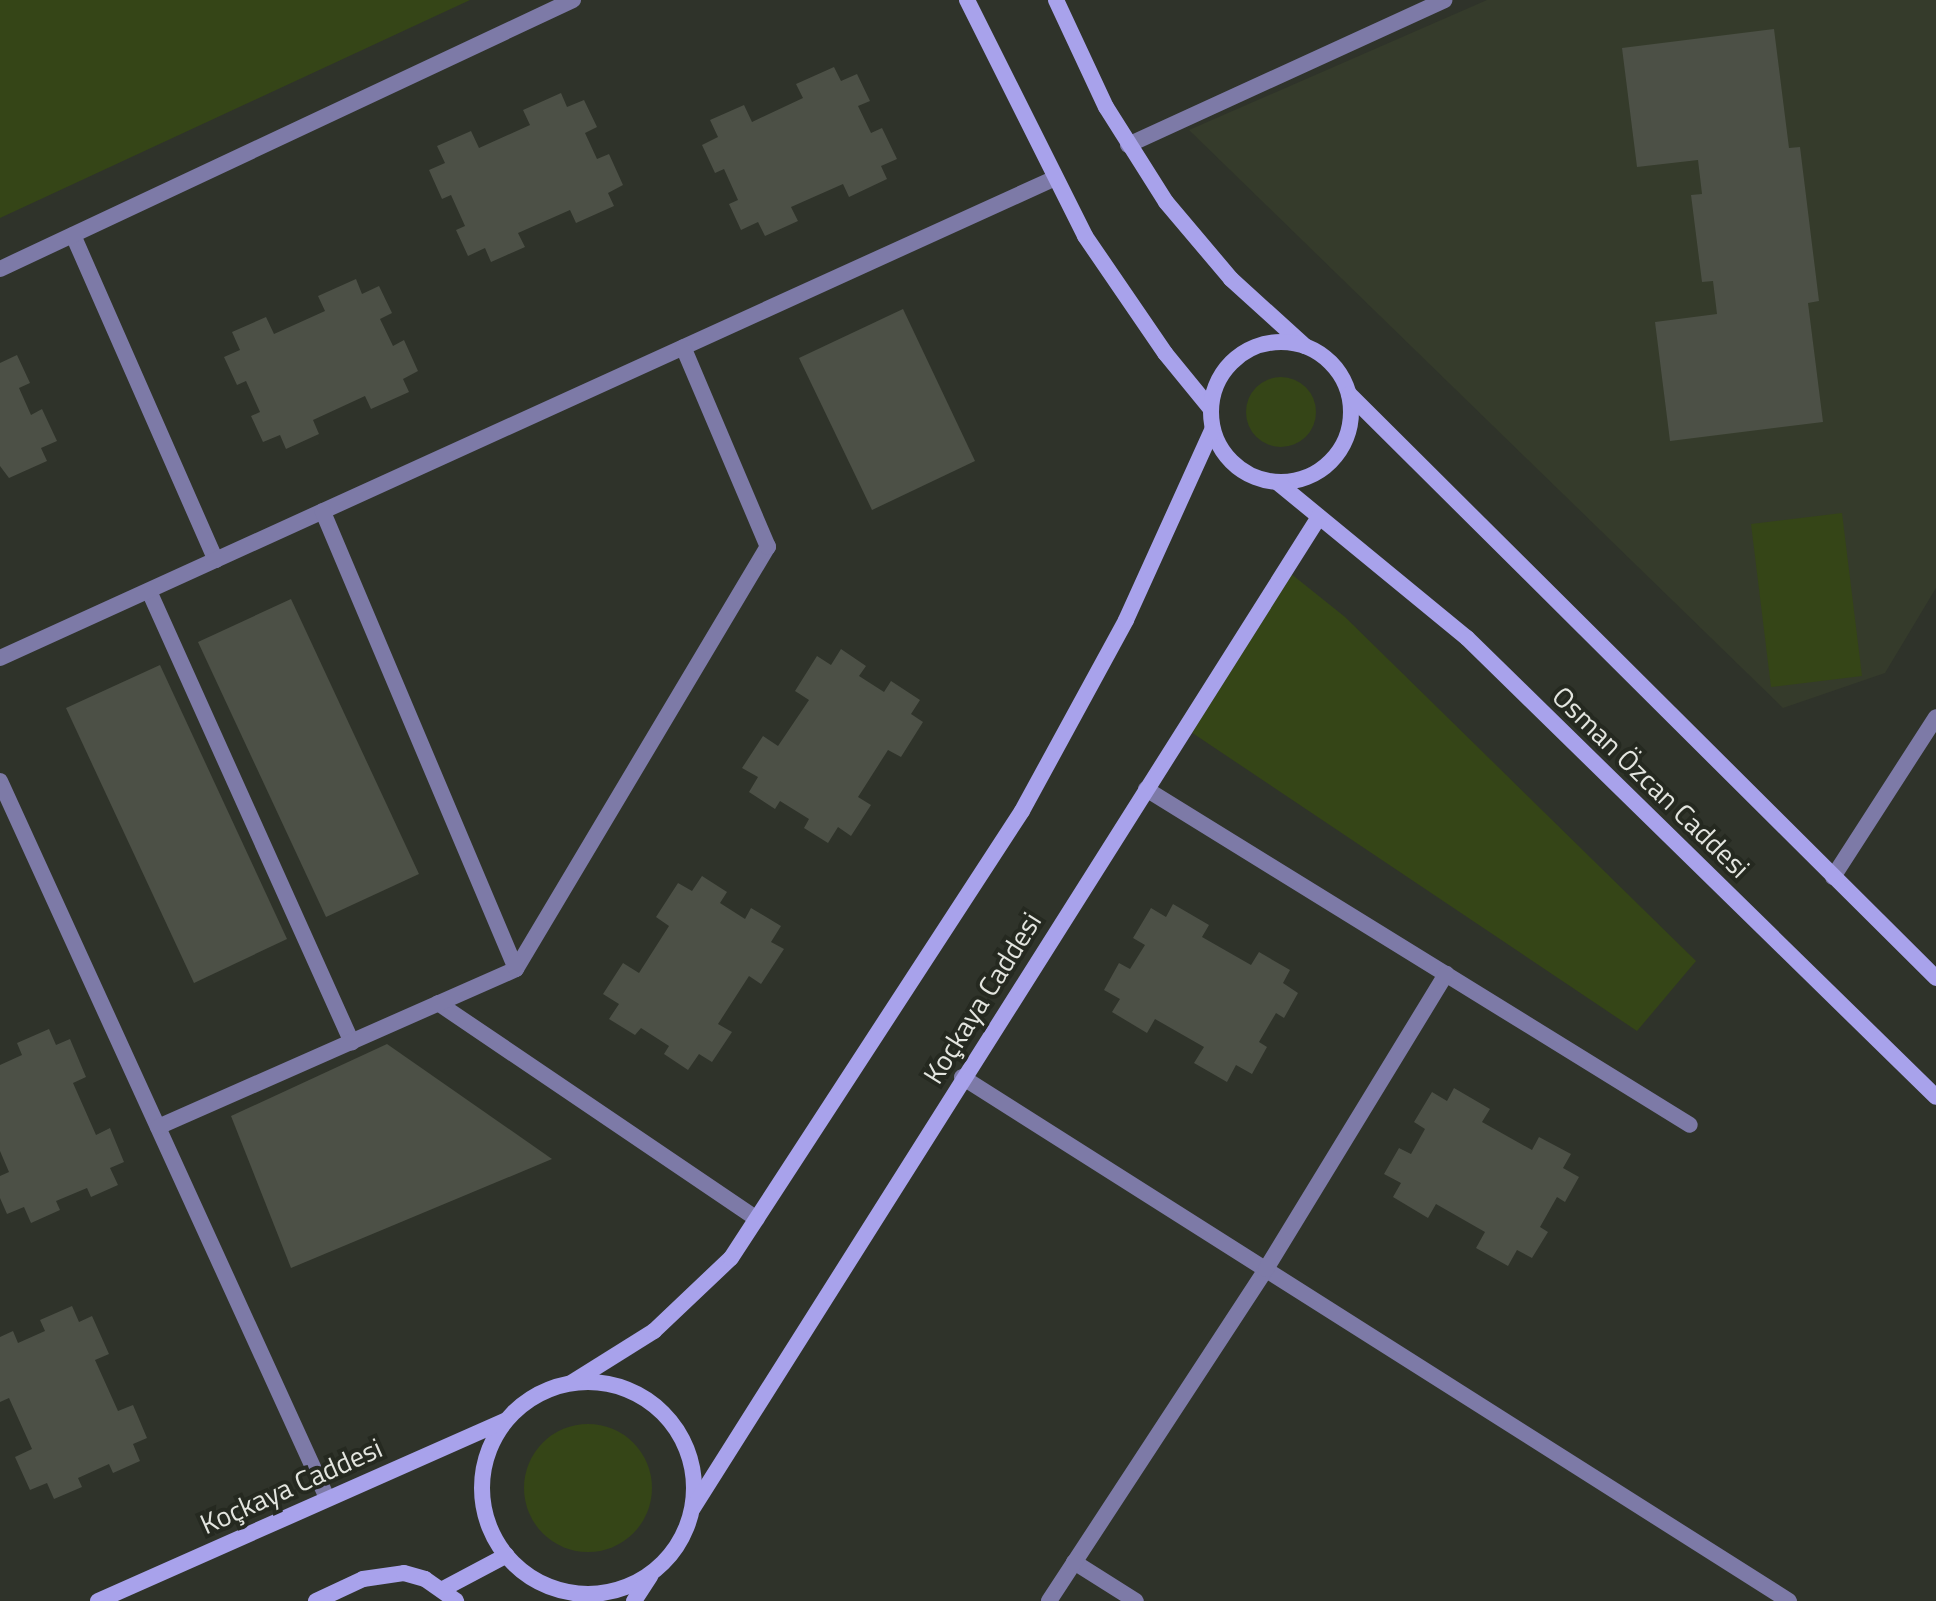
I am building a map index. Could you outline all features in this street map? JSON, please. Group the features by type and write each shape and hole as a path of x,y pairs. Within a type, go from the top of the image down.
{"main road":[{"path":"967,0 1053,179 1124,296 1210,408"},
{"path":"1056,0 1128,145 1197,242 1306,347 1325,358 1349,394 1346,438 1335,456 1309,476 1277,482 1236,467 1212,430 1210,408 1226,368 1243,353 1274,343 1306,347"},
{"name":"Osman Özcan Caddesi","path":"1349,394 1936,978"},
{"path":"653,1572 606,1593 580,1593 531,1578 507,1555 486,1518 482,1493 484,1467 505,1421 524,1403 571,1383 624,1352 694,1297 731,1258 1022,811 1126,620 1212,430"},
{"name":"Osman Özcan Caddesi","path":"1277,482 1467,638 1936,1097"},
{"name":"Koçkaya Caddesi","path":"693,1508 962,1077 1319,517"},
{"path":"571,1383 621,1387 664,1414 690,1458 693,1508 671,1554 653,1572 634,1601"},
{"name":"Koçkaya Caddesi","path":"98,1601 505,1421"},
{"path":"443,1589 507,1555"},
{"path":"316,1601 383,1573 425,1579 456,1601"}],"street":[{"path":"0,269 573,0"},
{"path":"1128,145 1444,0"},
{"path":"0,658 1053,179"},
{"path":"73,235 216,560"},
{"path":"158,1127 516,969 768,547 683,347"},
{"path":"323,511 516,969"},
{"path":"149,591 352,1042"},
{"path":"1833,877 1936,717"},
{"path":"0,781 327,1498"},
{"path":"1146,789 1690,1125"},
{"path":"1049,1601 1266,1269 1446,974"},
{"path":"438,1003 757,1219"},
{"path":"962,1077 1789,1601"},
{"path":"1074,1562 1136,1601"}],"shaded area":[{"path":"1487,0 1936,0 1936,588 1885,673 1783,708 1189,130"}],"green space":[{"path":"0,0 470,0 0,218"},
{"path":"1281,377 1306,387 1316,412 1306,437 1281,447 1256,437 1246,412 1256,387"},
{"path":"1842,513 1862,676 1771,687 1751,524"},
{"path":"1280,565 1345,617 1696,961 1637,1031 1179,724"},
{"path":"588,1424 612,1429 633,1443 647,1464 652,1488 647,1512 633,1533 612,1547 588,1552 564,1547 543,1533 529,1512 524,1488 529,1464 543,1443 564,1429"}],"building":[{"path":"1774,29 1789,148 1800,147 1819,301 1808,303 1823,422 1670,441 1655,322 1717,314 1713,281 1702,282 1691,195 1702,194 1698,160 1637,167 1622,48"},
{"path":"834,67 841,81 857,74 870,101 858,106 871,133 882,128 897,159 881,166 887,179 849,197 843,184 791,207 798,221 765,236 758,222 741,230 729,204 738,200 724,169 715,173 702,145 718,137 710,120 744,105 752,122 803,98 796,84"},
{"path":"561,93 567,107 584,100 597,127 585,133 597,159 609,154 623,185 608,193 614,206 576,223 570,210 518,233 525,247 491,262 485,248 468,256 456,230 465,226 451,195 442,199 429,170 445,163 437,146 471,131 479,148 530,125 523,110"},
{"path":"356,279 362,294 379,286 392,313 380,319 393,346 404,340 418,371 403,379 409,392 371,409 365,396 313,420 319,434 286,449 280,435 263,442 251,416 260,412 246,381 237,385 224,357 240,350 232,332 266,317 274,334 325,311 318,296"},
{"path":"903,309 975,461 872,510 799,358"},
{"path":"17,355 30,383 19,388 31,415 42,409 57,441 41,448 47,461 9,478 0,466 0,363"},
{"path":"291,599 419,874 326,917 198,642"},
{"path":"841,649 866,666 859,676 884,692 891,681 920,700 911,714 923,722 901,757 888,750 858,797 871,805 851,836 838,827 828,843 804,828 809,819 780,801 775,809 749,792 758,777 742,768 763,736 778,746 809,700 795,691 817,656 831,665"},
{"path":"160,665 287,939 194,983 66,708"},
{"path":"702,876 727,892 720,903 745,919 751,908 781,926 771,942 784,949 761,984 749,976 718,1024 732,1032 712,1062 699,1054 688,1070 664,1054 669,1046 641,1028 635,1035 609,1019 619,1004 603,994 623,963 639,973 669,926 656,917 678,883 692,891"},
{"path":"1173,904 1209,925 1202,937 1251,965 1259,952 1290,970 1283,983 1298,993 1284,1018 1276,1013 1259,1042 1267,1047 1252,1074 1236,1065 1227,1082 1194,1063 1204,1047 1155,1019 1147,1033 1112,1012 1120,999 1104,990 1119,963 1130,969 1145,945 1133,938 1151,908 1166,917"},
{"path":"49,1029 56,1045 70,1039 86,1077 73,1083 96,1135 110,1128 124,1162 110,1168 118,1185 91,1197 87,1188 56,1201 60,1210 31,1223 24,1207 7,1214 0,1198 0,1176 9,1172 0,1151 0,1065 22,1055 17,1043"},
{"path":"387,1044 552,1159 291,1268 231,1116"},
{"path":"1454,1088 1490,1109 1482,1122 1532,1150 1539,1137 1571,1154 1563,1168 1579,1177 1565,1202 1557,1197 1540,1227 1548,1232 1532,1258 1517,1250 1508,1266 1476,1248 1485,1232 1436,1204 1428,1218 1393,1197 1401,1183 1384,1174 1399,1148 1411,1154 1425,1129 1414,1122 1432,1092 1447,1101"},
{"path":"72,1306 79,1322 92,1316 109,1354 95,1360 118,1411 133,1405 147,1438 133,1444 140,1461 113,1473 109,1464 78,1478 82,1487 54,1499 47,1483 30,1490 15,1457 32,1449 9,1398 0,1402 0,1337 13,1331 18,1343 45,1331 40,1320"}]}
